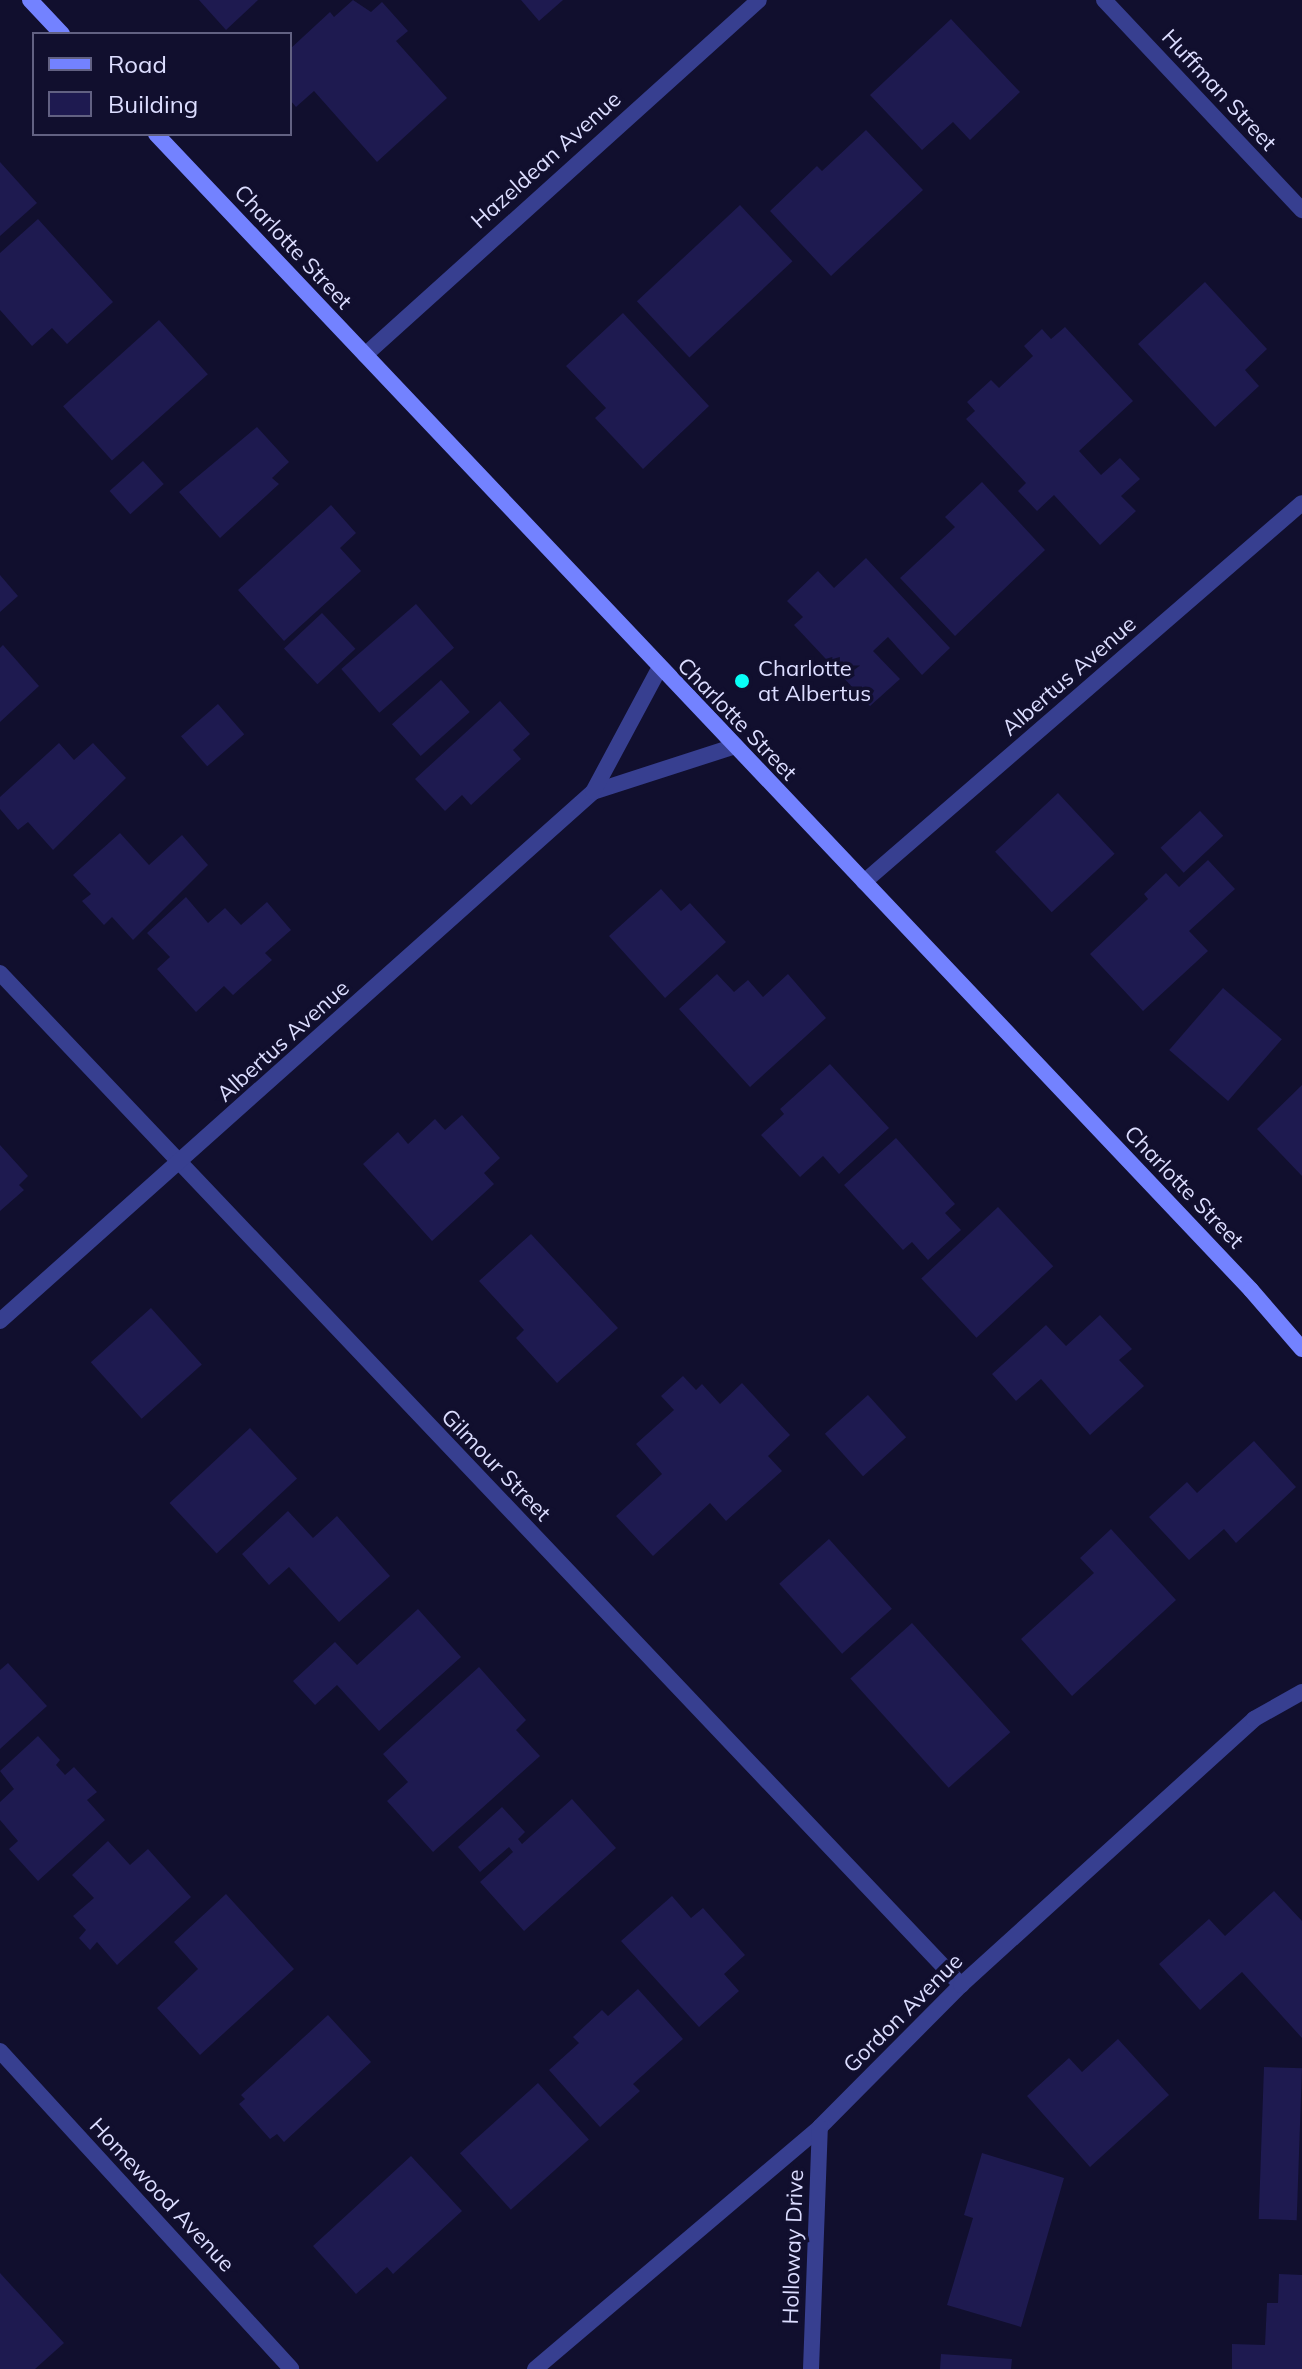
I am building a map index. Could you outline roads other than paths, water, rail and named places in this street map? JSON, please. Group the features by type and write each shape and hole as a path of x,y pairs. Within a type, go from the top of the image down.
{"main road":[{"path":"30,0 60,32"},
{"name":"Charlotte Street","path":"158,136 732,747 1295,1334 1302,1349"}],"street":[{"name":"Hazeldean Avenue","path":"365,355 759,0"},
{"name":"Huffman Street","path":"1104,0 1302,210"},
{"name":"Albertus Avenue","path":"864,882 1302,503"},
{"name":"Albertus Avenue","path":"0,1321 593,792 659,669"},
{"name":"Albertus Avenue","path":"593,792 732,747"},
{"name":"Gilmour Street","path":"0,973 961,1985"},
{"name":"Gordon Avenue","path":"535,2369 820,2127 961,1985 1254,1719 1302,1692"},
{"name":"Homewood Avenue","path":"0,2051 291,2369"},
{"name":"Holloway Drive","path":"811,2369 820,2127"}],"place":[{"name":"Charlotte at Albertus","path":"742,681"}]}
